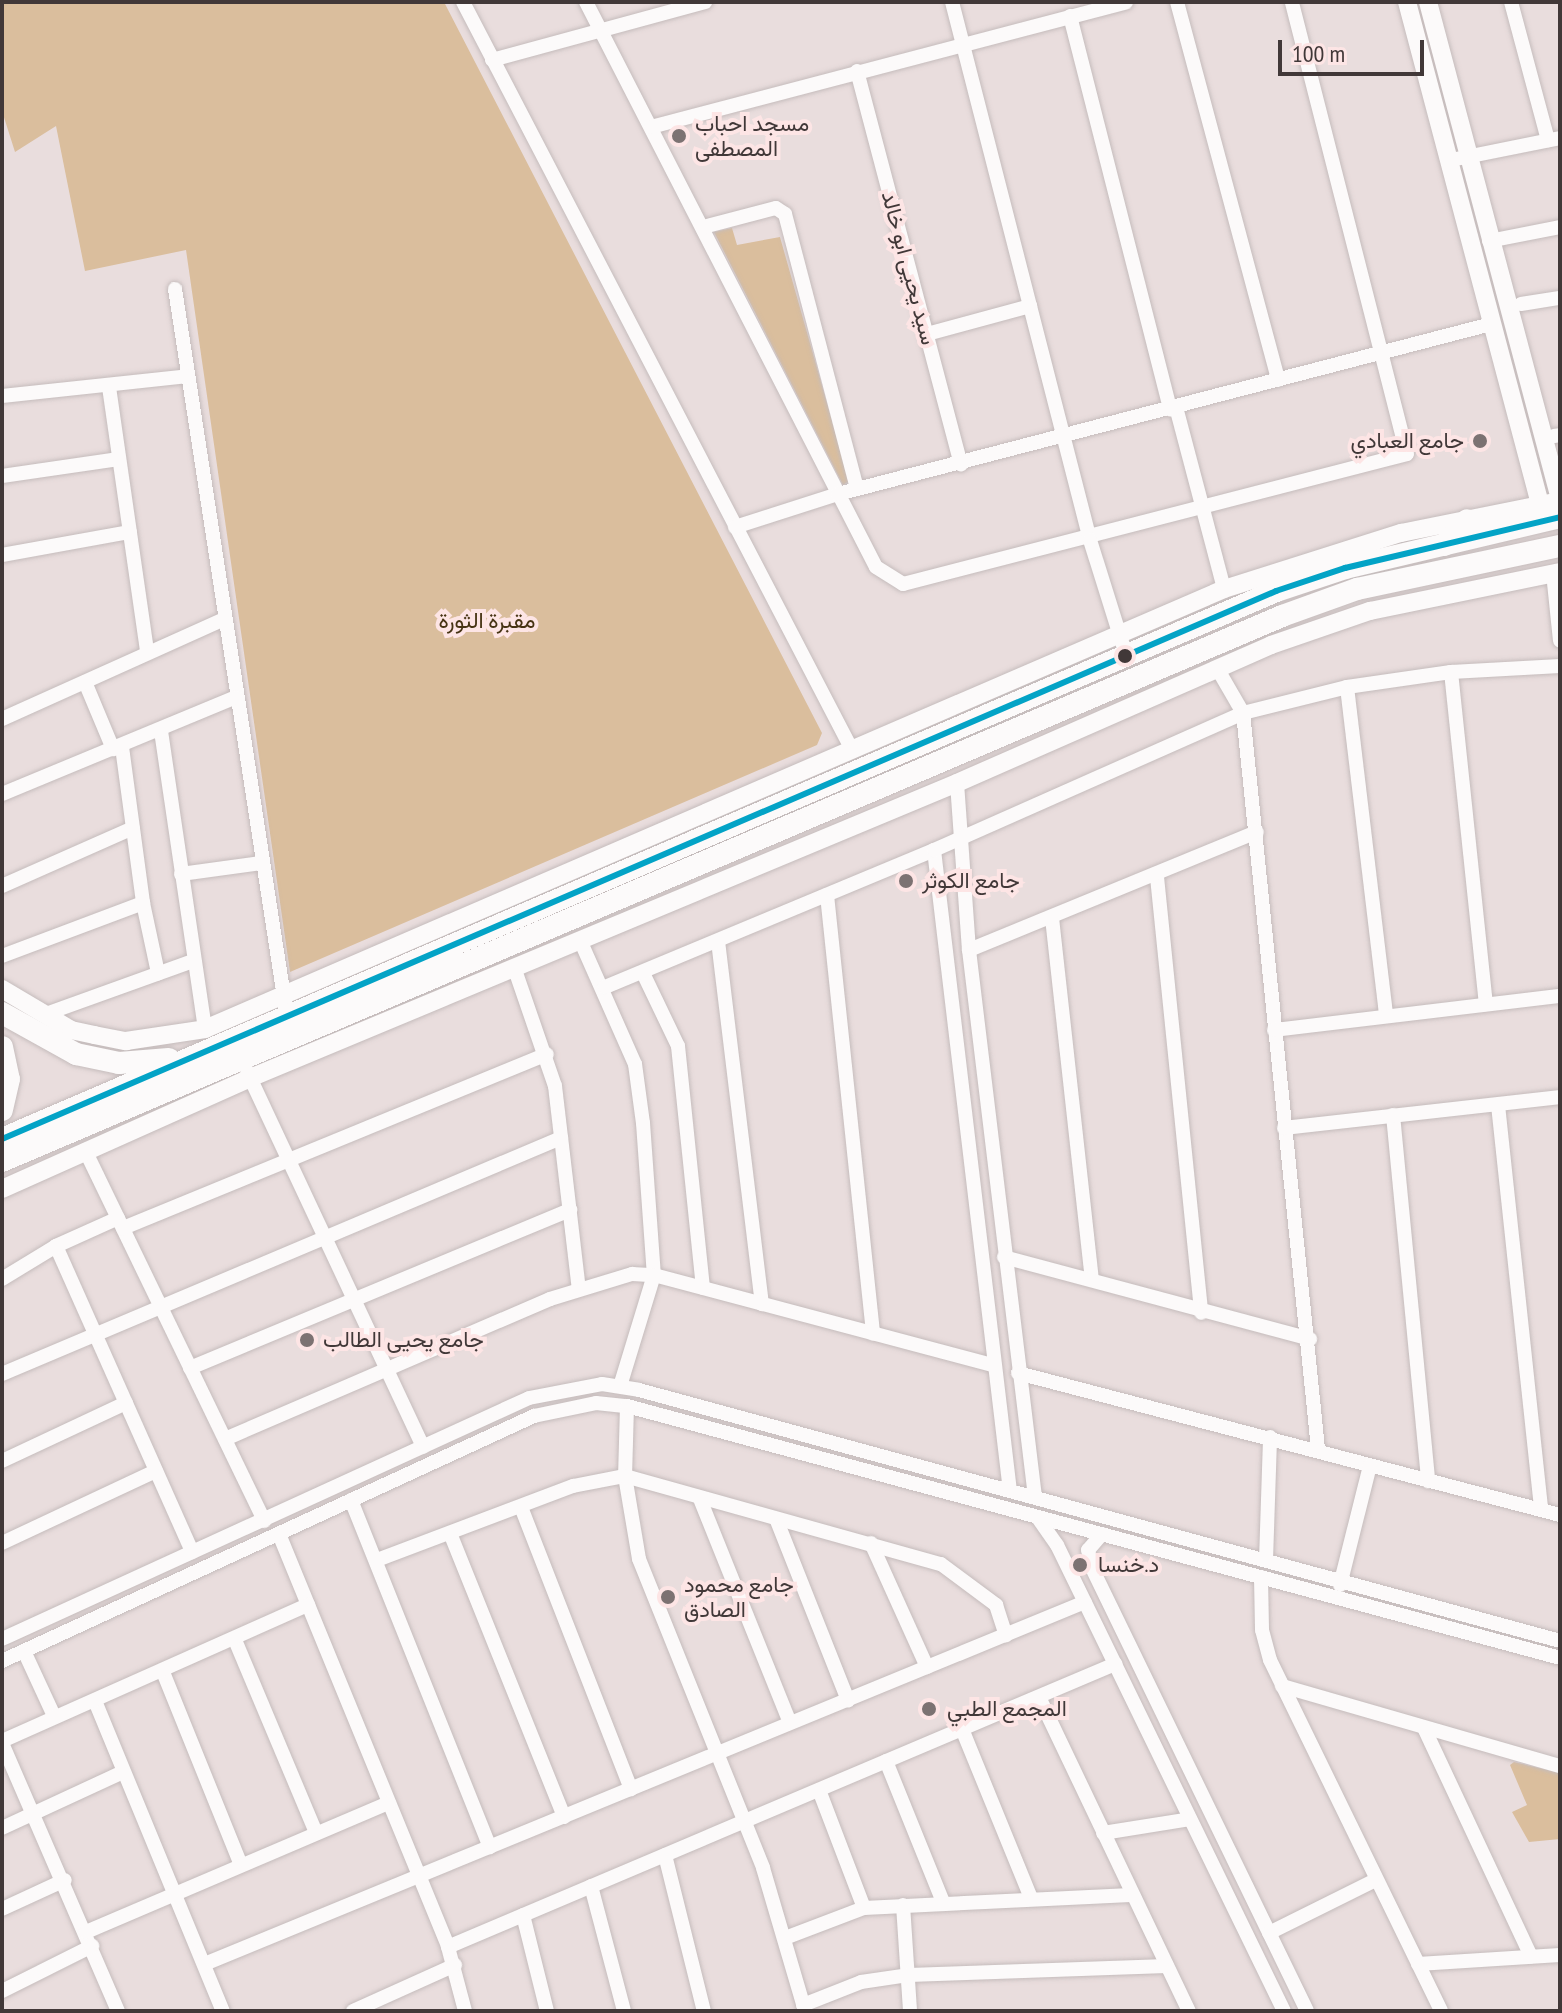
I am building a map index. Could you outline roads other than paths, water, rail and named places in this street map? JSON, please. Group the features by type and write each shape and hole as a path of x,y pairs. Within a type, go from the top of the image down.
{"highway":[{"path":"2,1013 55,1046 96,1060 158,1061 521,901 849,773 1122,643 1345,568 1560,517"},
{"path":"1444,545 1467,520"},
{"path":"6,1155 245,1068 858,796 1282,616 1357,589 1480,574 1560,546"},
{"path":"1276,591 1282,616"},
{"path":"849,773 858,796"},
{"path":"6,1155 209,1038"},
{"path":"2,1047 9,1079 2,1110"}],"main road":[{"path":"521,901 852,750 1122,643 1224,589 1401,533 1560,500 1489,241 1407,2"},
{"path":"1428,2 1491,324 1540,504"},
{"path":"2,1189 245,1068 580,940 957,783 1217,668 1480,574 1557,573"},
{"path":"2,989 71,1030 126,1041 209,1038"}],"street":[{"path":"463,2 852,750"},
{"path":"586,2 876,567 903,584 1090,540 1407,454 1292,2"},
{"path":"492,60 705,2"},
{"path":"952,2 1090,540 1122,643"},
{"path":"651,127 1126,2"},
{"path":"1177,2 1278,380"},
{"path":"1459,158 1554,139 1511,2"},
{"path":"1070,16 1173,408 1206,507 1224,589"},
{"name":"سيد يحيى ابو خالد","path":"857,71 961,464"},
{"path":"703,227 776,208 785,214 857,489"},
{"path":"1489,241 1560,227"},
{"path":"175,289 284,1006"},
{"path":"1521,304 1560,298"},
{"path":"927,334 1030,306"},
{"path":"735,527 838,494 1491,324"},
{"path":"2,396 109,387 188,376"},
{"path":"109,387 147,652"},
{"path":"2,476 119,459"},
{"path":"2,555 130,532"},
{"path":"1557,573 1560,641"},
{"path":"2,719 225,619"},
{"path":"605,987 934,850 1243,713 1347,687 1451,672 1560,666"},
{"path":"1217,668 1243,713 1284,1128 1310,1339 1318,1449"},
{"path":"1451,672 1486,1004"},
{"path":"85,682 118,748 143,903 158,973"},
{"path":"1347,687 1386,1016"},
{"path":"2,794 161,731 236,697"},
{"path":"161,731 193,961 209,1038"},
{"path":"957,783 969,950 1001,1239 1035,1497"},
{"path":"2,886 133,828"},
{"path":"969,950 1157,877 1257,832"},
{"path":"934,850 977,1241 1010,1491"},
{"path":"181,874 261,863"},
{"path":"1157,877 1201,1313"},
{"path":"827,895 873,1334"},
{"path":"2,956 143,903"},
{"path":"1052,918 1092,1280"},
{"path":"580,940 605,987 635,1064 654,1275 620,1386"},
{"path":"718,941 762,1304"},
{"path":"43,1015 193,961"},
{"path":"514,967 547,1054 561,1138 579,1289"},
{"path":"643,973 678,1046 703,1288"},
{"path":"1274,1030 1560,996"},
{"path":"2,1279 56,1246 288,1160 547,1054"},
{"path":"245,1068 423,1447"},
{"path":"1284,1128 1560,1097"},
{"path":"1498,1105 1541,1509"},
{"path":"1393,1115 1428,1481"},
{"path":"2,1374 561,1138"},
{"path":"85,1150 264,1521"},
{"path":"190,1368 570,1210"},
{"path":"977,1241 1001,1239"},
{"path":"56,1246 192,1552"},
{"path":"1004,1257 1201,1313 1310,1339"},
{"path":"225,1439 579,1289 632,1274 654,1275 992,1365"},
{"path":"1018,1373 1318,1449 1370,1466 1560,1515"},
{"path":"2,1639 546,1392 620,1386 1342,1578 1560,1641"},
{"path":"996,1396 1021,1398"},
{"path":"2,1461 126,1403"},
{"path":"2,1661 549,1410 596,1403 627,1406 851,1465 1560,1658"},
{"path":"627,1406 625,1476 639,1559 743,1822 785,1938 804,2008 861,1982 909,1975 1167,1966"},
{"path":"441,1459 463,1443 464,1435 457,1432"},
{"path":"1266,1560 1270,1437"},
{"path":"851,1465 855,1449"},
{"path":"1337,1597 1370,1466"},
{"path":"2,1543 156,1471"},
{"path":"377,1560 573,1486 625,1476 777,1521 871,1543 941,1564 971,1582 996,1605 1006,1635"},
{"path":"700,1499 790,1723"},
{"path":"351,1500 490,1847"},
{"path":"521,1507 631,1789"},
{"path":"1038,1517 1057,1545 1284,2011"},
{"path":"777,1521 848,1700"},
{"path":"450,1533 564,1817"},
{"path":"221,1560 213,1550 234,1534"},
{"path":"279,1534 448,1947 465,2011"},
{"path":"1088,1550 1102,1534"},
{"path":"1057,1545 1075,1536 1088,1550 1128,1646 1307,2011"},
{"path":"871,1543 927,1667"},
{"path":"1261,1577 1262,1630 1282,1686 1441,2011"},
{"path":"207,1963 1085,1602"},
{"path":"118,2011 65,1880 2,1742 54,1716 163,1672 308,1605"},
{"path":"235,1640 316,1833"},
{"path":"24,1651 54,1716"},
{"path":"448,1947 1115,1664"},
{"path":"163,1672 241,1865"},
{"path":"1282,1686 1425,1730 1560,1766"},
{"path":"1039,1697 1189,2011"},
{"path":"95,1701 123,1772 178,1891 223,2011"},
{"path":"962,1729 1031,1898"},
{"path":"1425,1730 1531,1956"},
{"path":"886,1761 943,1902"},
{"path":"2,1828 123,1772"},
{"path":"819,1790 864,1908"},
{"path":"2,1991 178,1891 389,1803"},
{"path":"1103,1833 1190,1819"},
{"path":"665,1855 704,2011"},
{"path":"2,1909 65,1880"},
{"path":"1269,1933 1376,1880"},
{"path":"591,1886 624,2011"},
{"path":"785,1938 864,1908 1131,1895"},
{"path":"903,1905 910,2011"},
{"path":"523,1915 547,2011"},
{"path":"1418,1964 1560,1955"},
{"path":"353,2011 455,1965"}],"place":[{"name":"مسجد احباب المصطفى","path":"679,136"},
{"name":"جامع العبادي","path":"1480,441"},
{"name":"جامع الكوثر","path":"906,881"},
{"name":"جامع يحيى الطالب","path":"307,1340"},
{"name":"د.خنسا","path":"1080,1565"},
{"name":"جامع محمود الصادق","path":"668,1597"},
{"name":"المجمع الطبي","path":"929,1709"}],"park label":[{"name":"مقبرة الثورة","path":"487,621"}]}
